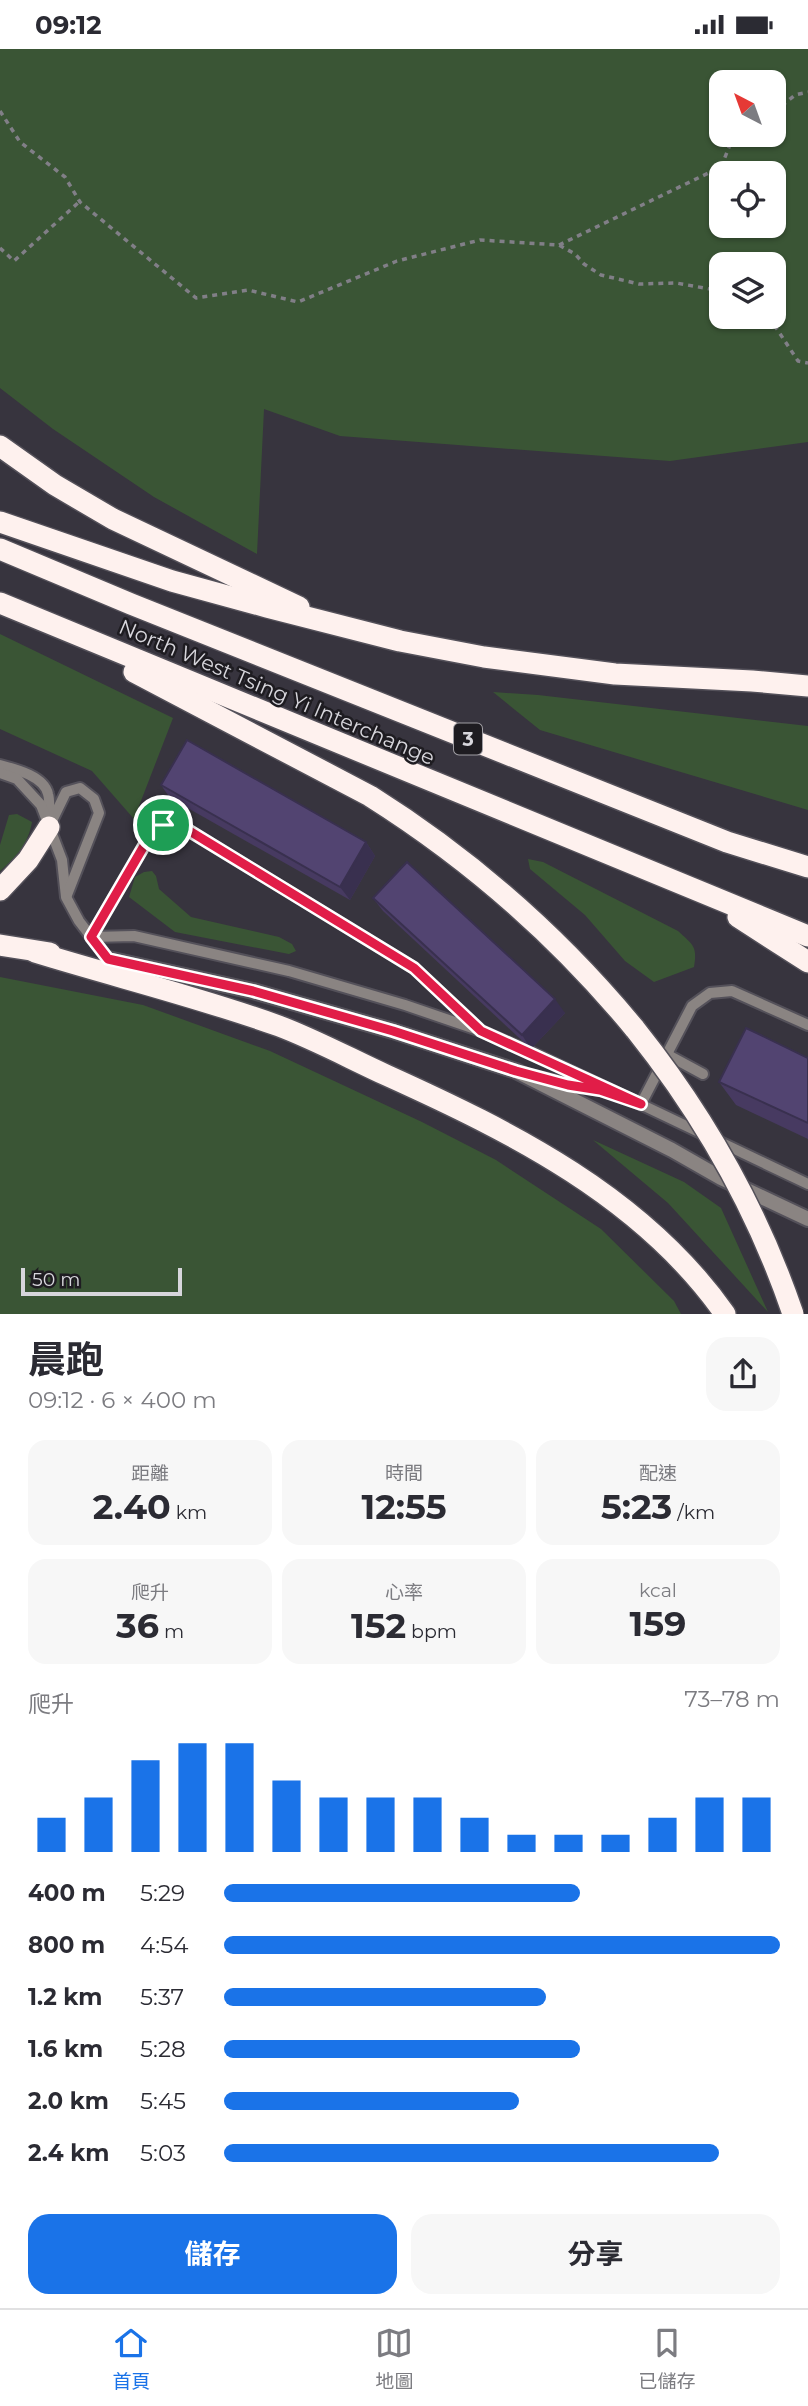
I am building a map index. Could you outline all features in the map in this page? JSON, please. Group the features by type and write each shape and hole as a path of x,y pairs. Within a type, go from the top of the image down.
{"highway":[{"path":"0,446 55,485 113,519 271,593 322,620"},
{"path":"0,522 172,580 400,641 484,657 615,674 808,686"},
{"name":"North West Tsing Yi Interchange","path":"0,549 701,832 808,867"},
{"name":"North West Tsing Yi Interchange","path":"0,603 808,936"},
{"path":"53,625 135,673 370,796 401,815 530,918 582,968 635,1029 687,1099 728,1167 768,1249 793,1314"},
{"path":"0,890 28,860 49,827"},
{"path":"692,888 808,962"},
{"path":"0,945 108,959"},
{"path":"35,951 281,1027 484,1120 557,1161 627,1212 690,1271 725,1314"}],"street":[{"path":"108,959 253,991 393,1031 516,1071 806,1221"}],"lane":[{"path":"0,765 24,772 43,785 48,793 49,827"},
{"path":"0,773 18,779 41,806 62,860 66,897 108,959"},
{"path":"49,827 66,792 79,788 94,799 99,813 66,897"},
{"path":"91,937 152,832 163,825 178,824 414,968 481,1031"},
{"path":"91,937 134,936 289,971 405,1005 481,1031 808,1184"},
{"path":"641,1104 692,1006 710,993 732,991 808,1025"},
{"path":"666,1054 703,1074"},
{"path":"516,1071 568,1085 600,1090 641,1104"}],"path":[{"path":"786,103 795,95 808,92"},
{"path":"0,111 20,142 65,177 80,202 196,298 248,290 298,302 397,261 480,240 559,245 601,275 639,284 676,283 709,289"},
{"path":"559,245 721,167 729,147"},
{"path":"0,248 15,261 80,202"},
{"path":"777,329 798,361 808,363"}],"green space":[{"path":"0,49 808,49 808,442 670,461 340,436 264,409 257,554 154,497 53,429 0,388"},
{"path":"0,634 173,718 134,819 92,771 0,729"},
{"path":"493,692 808,726 808,810 540,730"},
{"path":"17,814 32,822 28,837 12,860 0,871 0,845 9,815"},
{"path":"528,859 543,862 678,931 693,946 694,967 654,982 625,961 585,915 530,869"},
{"path":"152,871 159,889 191,917 279,937 292,944 296,951 289,954 175,932 129,897 135,877"},
{"path":"0,977 143,1005 270,1051 422,1122 496,1160 601,1229 674,1301 681,1314 0,1314"},
{"path":"593,1140 684,1182 721,1208 768,1312 668,1203"}],"building":[{"path":"187,740 366,842 340,887 161,785"},
{"path":"407,862 555,999 522,1035 373,898"},
{"path":"746,1028 808,1058 808,1123 719,1082"}],"route":[{"path":"178,824 414,968 481,1031 641,1104 600,1090 568,1085 516,1071 393,1031 253,991 108,959 91,937 152,832 163,825 178,824"}]}
